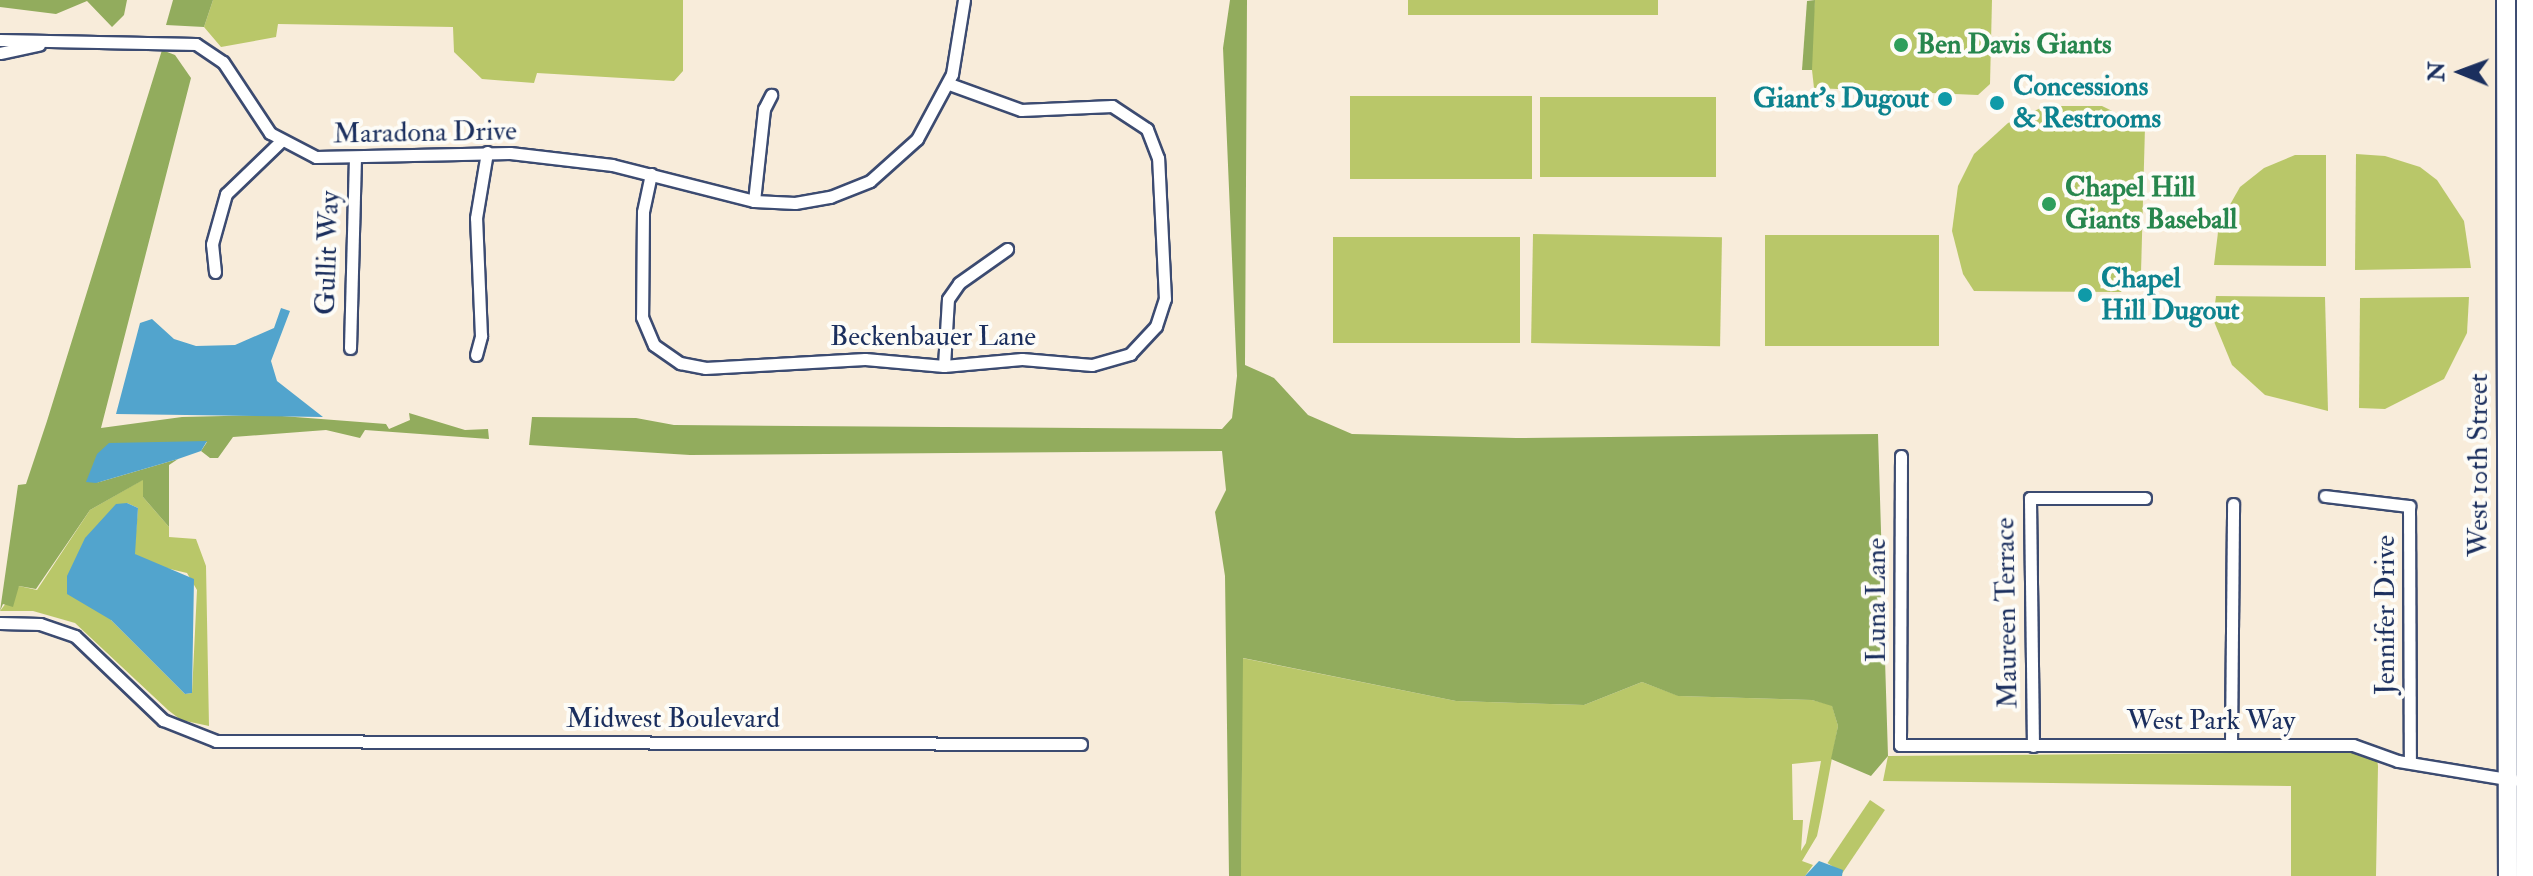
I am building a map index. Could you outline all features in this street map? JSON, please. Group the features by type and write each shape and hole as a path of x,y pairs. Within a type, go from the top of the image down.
{"main road":[{"name":"West 10th Street","path":"2506,0 2506,198 2522,272 2531,640 2521,782 2508,876"},
{"name":"West 10th Street","path":"2526,0 2529,198 2507,550 2526,876"}],"street":[{"name":"Maradona Drive","path":"0,40 196,44 227,66 264,125 281,141 311,156 355,160 487,152 651,174 754,201 816,201 870,181 917,139 949,84 959,50 964,0"},
{"name":"Maradona Drive","path":"0,53 47,42"},
{"path":"2506,53 2529,53"},
{"name":"Beckenbauer Lane","path":"651,174 643,212 644,323 667,356 701,368 865,359 944,366 1022,359 1104,364 1130,354 1154,330 1165,287 1158,158 1147,129 1112,106 1021,110 949,84"},
{"path":"754,201 764,109 771,95"},
{"path":"215,272 212,244 226,194 281,141"},
{"path":"476,355 481,336 476,218 487,152"},
{"name":"Gullit Way","path":"350,348 355,160"},
{"path":"2506,198 2529,198"},
{"path":"944,366 948,299 959,283 1007,249"},
{"name":"Luna Lane","path":"1900,745 1901,456"},
{"name":"Jennifer Drive","path":"2325,496 2409,506 2410,761"},
{"name":"Maureen Terrace","path":"2033,746 2030,498 2145,498"},
{"path":"2231,745 2233,504"},
{"path":"2507,550 2530,550"},
{"name":"Midwest Boulevard","path":"0,623 40,624 75,636 180,730 213,741 1081,744"},
{"name":"West Park Way","path":"1900,745 2353,745 2410,761 2521,782"}],"green space":[{"path":"0,0 127,0 124,15 112,27 87,1 56,14 0,7"},
{"path":"173,0 213,0 204,27 166,25"},
{"path":"213,0 683,0 683,71 674,81 537,73 534,83 482,79 454,52 453,27 278,24 276,37 221,47 204,27"},
{"path":"1230,0 1247,0 1245,365 1274,378 1308,415 1352,434 1516,438 1878,434 1888,756 1871,776 1831,759 1838,726 1832,706 1812,700 1678,696 1642,682 1584,705 1456,701 1243,658 1241,876 1229,876 1225,576 1215,512 1226,490 1222,451 690,455 529,445 532,417 636,418 674,425 1222,429 1232,418 1237,376 1223,48"},
{"path":"1408,0 1658,0 1658,15 1408,15"},
{"name":"Ben Davis Giants","path":"1815,0 1992,0 1990,84 1978,95 1814,88 1810,52"},
{"path":"1815,0 1812,70 1802,70 1807,1"},
{"path":"162,50 175,55 191,78 101,428 182,417 269,415 386,424 389,429 410,420 409,413 465,430 488,429 489,439 365,430 360,438 326,430 233,437 218,458 210,458 201,451 207,442 96,483 178,459 169,465 169,527 143,497 143,480 90,510 36,589 19,586 13,607 3,604 0,611 18,485 26,484 47,421"},
{"path":"1350,96 1532,96 1532,179 1350,179"},
{"path":"1540,97 1716,97 1716,177 1540,177"},
{"name":"Chapel Hill Giants Baseball","path":"2045,106 2102,106 2145,127 2141,273 2121,292 1974,291 1963,274 1952,231 1958,186 1974,154 2008,123"},
{"path":"2356,154 2385,156 2420,167 2437,180 2464,221 2471,268 2355,270"},
{"path":"2295,155 2326,155 2326,266 2214,265 2219,224 2240,187 2264,168"},
{"path":"1533,234 1722,237 1720,346 1531,343"},
{"path":"1765,235 1939,235 1939,346 1765,346"},
{"path":"1333,237 1520,237 1520,343 1333,343"},
{"path":"2216,296 2325,297 2328,411 2265,395 2232,365 2213,319"},
{"path":"2469,297 2467,333 2444,379 2385,409 2359,408 2360,298"},
{"path":"144,479 143,497 169,527 169,537 196,539 206,566 209,726 181,720 75,623 33,611 0,611 19,586 37,590 90,510","holes":["127,503 138,508 134,554 153,565 187,573 197,590 192,693 185,694 111,620"]},
{"path":"1242,658 1456,701 1584,705 1642,682 1679,696 1812,700 1832,705 1838,726 1817,836 1802,861 1813,865 1805,876 1241,876","holes":["1821,761 1806,843 1801,851 1803,820 1793,820 1792,764"]},
{"path":"2352,752 2377,759 2376,876 2291,876 2291,786 1883,781 1888,756"},
{"path":"1870,800 1885,810 1842,873 1828,863"}],"water":[{"path":"281,308 290,311 271,361 277,381 323,417 116,414 140,323 152,319 174,339 196,346 235,345 274,328"},
{"path":"207,441 201,451 178,459 96,483 86,482 97,454 109,443"},
{"path":"127,503 138,508 135,554 194,579 192,693 185,694 111,620 67,594 67,576 85,538 116,504"},
{"path":"1819,861 1843,870 1842,876 1805,876"}],"place":[{"name":"Ben Davis Giants","path":"1901,45"},
{"name":"Giant's Dugout","path":"1945,99"},
{"name":"Concessions & Restrooms","path":"1997,103"},
{"name":"Chapel Hill Giants Baseball","path":"2049,204"},
{"name":"Chapel Hill Dugout","path":"2085,295"}]}
